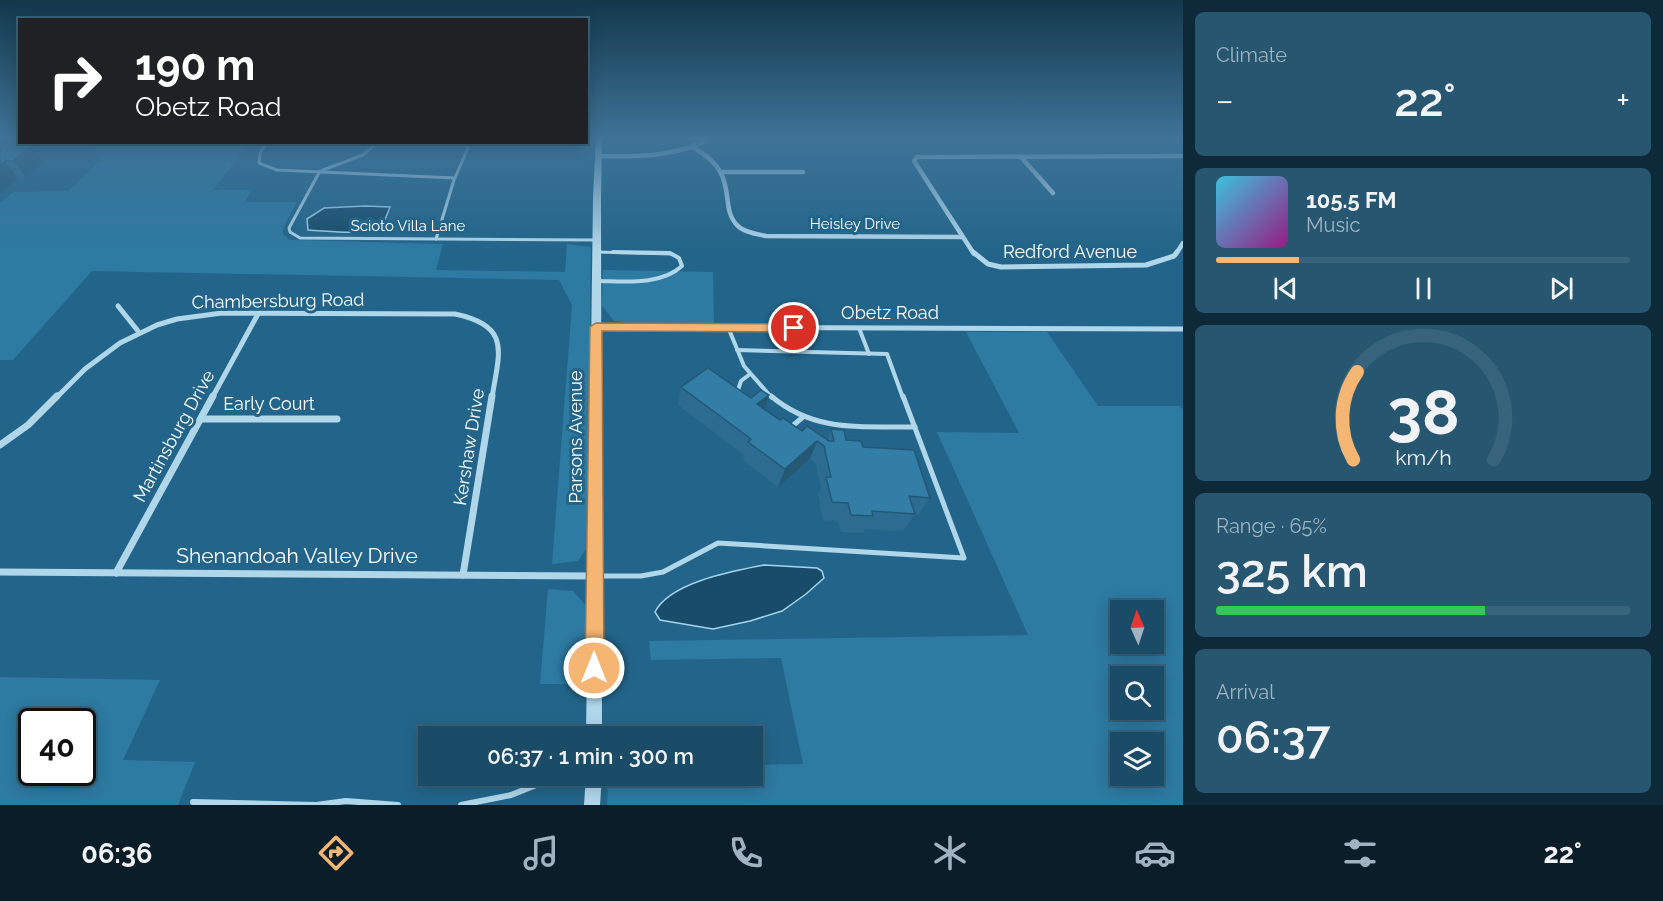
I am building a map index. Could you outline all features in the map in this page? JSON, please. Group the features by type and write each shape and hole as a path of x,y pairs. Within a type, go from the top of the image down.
{"street":[{"name":"Parsons Avenue","path":"594,726 598,176"},
{"name":"Heisley Drive","path":"723,176 732,217 740,228 749,232 766,236 962,237"},
{"path":"922,176 962,237"},
{"path":"1037,176 1053,194"},
{"name":"Redford Avenue","path":"962,237 975,256 985,263 1001,267 1146,265 1174,256 1183,243"},
{"path":"118,306 138,331"},
{"name":"Martinsburg Drive","path":"116,573 258,314"},
{"name":"Chambersburg Road","path":"0,445 15,437 36,420 99,356 138,331 202,315 455,315 474,318 490,326"},
{"name":"Kershaw Drive","path":"463,575 499,353 499,338 490,326"},
{"name":"Obetz Road","path":"596,327 1183,329"},
{"name":"Early Court","path":"201,420 338,419"},
{"name":"Shenandoah Valley Drive","path":"0,572 595,576"},
{"path":"592,805 593,786"}],"lane":[{"name":"Scioto Villa Lane","path":"318,176 289,228 292,234 300,238 596,240"},
{"path":"408,176 455,178 436,239"},
{"path":"596,281 661,278 677,273 682,266 679,258 670,253 597,252"},
{"path":"729,327 737,350 750,374 772,397 803,417 823,424 915,427"},
{"path":"859,328 869,354"},
{"path":"595,576 641,576 663,572 718,543 964,558 887,354 737,350"},
{"path":"738,397 737,389 741,381 750,374"},
{"path":"794,434 786,429 803,417"},
{"path":"839,424 842,431"},
{"path":"462,805 494,801 537,786"},
{"path":"193,802 316,805 346,801 398,805"}],"shaded area":[{"path":"85,176 224,176 213,190 252,190 245,202 297,202 283,228 283,234 290,240 443,244 436,270 565,272 567,244 591,247 587,548 578,561 552,564 572,305 559,280 92,271 13,360 0,360 0,203 13,192 69,191"},
{"path":"390,207 382,227 355,232 308,230 307,219 324,208"},
{"path":"603,270 713,272 714,324 614,321 602,306"},
{"path":"966,332 1047,332 1098,406 1180,406 1183,410 1183,805 607,805 608,786 763,786 763,765 803,764 781,658 651,660 649,641 1028,635 937,432 1019,433"},
{"path":"764,565 817,568 822,571 824,578 782,611 713,629 660,620 655,612 674,593 688,586 720,575"},
{"path":"548,589 573,591 586,606 584,684 540,684"},
{"path":"0,677 160,680 123,760 195,762 178,805 0,805"}],"building":[{"path":"708,368 751,398 761,390 769,395 757,404 780,420 783,418 802,431 807,426 829,441 834,441 831,429 844,430 846,440 861,441 863,447 914,450 930,498 909,496 915,514 872,511 873,516 851,515 848,503 832,502 826,477 831,477 824,446 817,441 785,469 748,442 751,439 681,387"}],"route":[{"path":"594,668 596,327 794,328"}]}
